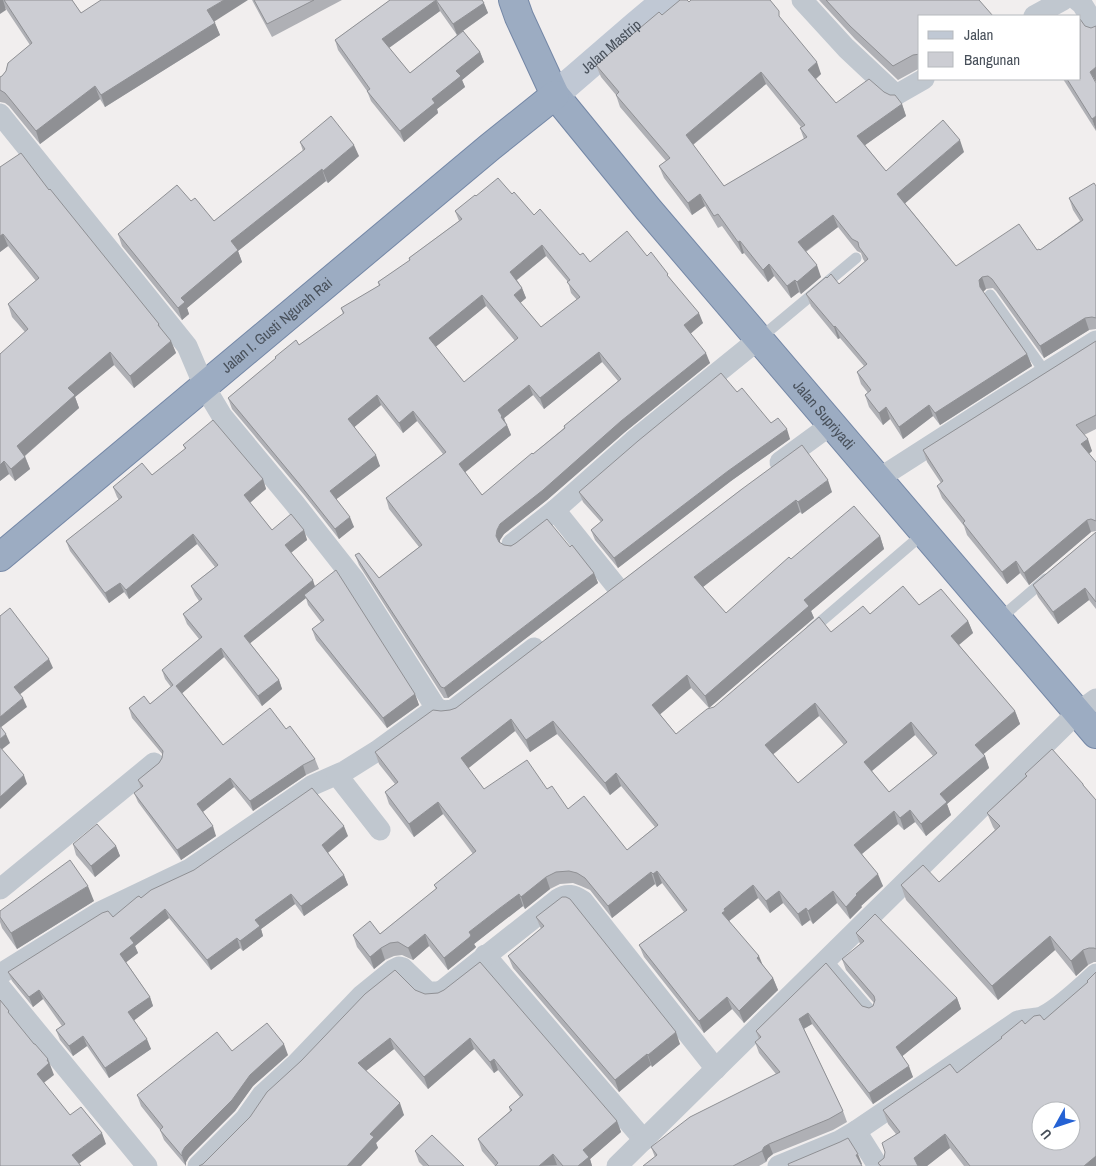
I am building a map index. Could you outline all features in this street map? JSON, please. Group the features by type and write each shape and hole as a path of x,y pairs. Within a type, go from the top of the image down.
{"highway":[{"name":"Jalan Supriyadi","path":"512,0 555,95 648,209 998,620 1087,705 1096,734"},
{"name":"Jalan I. Gusti Ngurah Rai","path":"0,557 490,147 555,95"}],"main road":[{"name":"Jalan Mastrip","path":"555,95 666,0"}],"street":[{"path":"802,0 846,48 896,95 922,80"},
{"path":"1036,15 1063,0"},
{"path":"1077,0 1082,4 1096,27"},
{"path":"0,114 21,154 186,346 204,386 222,416 354,579 436,708 444,711 453,710 546,639"},
{"path":"512,544 555,510 633,441 759,339"},
{"path":"878,479 1045,372 1096,342"},
{"path":"762,475 832,424"},
{"path":"555,510 616,586"},
{"path":"617,1166 1087,705"},
{"path":"0,974 100,912 190,869 313,785 345,771 377,751 436,708"},
{"path":"0,889 154,763"},
{"path":"336,775 380,830"},
{"path":"198,1166 245,1119 262,1094 296,1064 361,996 393,970 399,967 402,968 428,992 443,990 564,896 577,896 583,901 716,1069"},
{"path":"485,956 644,1140"},
{"path":"778,1166 839,1141 856,1131 1018,1020 1039,1018 1052,1012 1096,974"},
{"path":"0,987 148,1166"},
{"path":"856,1131 878,1166"}],"lane":[{"path":"759,339 856,258"},
{"path":"990,295 1045,372"},
{"path":"804,636 924,532"},
{"path":"998,620 1052,574"},
{"path":"827,960 872,1012"}],"building":[{"path":"4,0 72,0 81,13 101,0 224,0 207,10 215,23 101,95 95,86 36,131 5,93 0,90 0,77 6,71 8,63 32,43"},
{"path":"254,0 314,0 267,24"},
{"path":"390,0 436,0 382,39 410,73 463,31 480,52 456,71 461,76 432,99 435,103 400,131 367,91 370,89 335,40"},
{"path":"436,0 482,0 484,3 453,24"},
{"path":"680,0 687,0 689,2 691,0 770,0 779,11 779,16 817,62 808,70 836,103 869,79 884,92 895,95 902,104 857,136 886,171 943,120 960,140 897,194 956,266 1019,224 1037,250 1040,250 1083,220 1069,198 1094,183 1096,186 1096,318 1085,318 1040,346 992,279 988,276 982,277 979,280 980,287 1027,354 935,413 929,405 899,427 886,407 879,413 865,395 871,390 857,372 867,364 806,294 831,274 839,284 868,259 859,247 858,242 852,239 833,215 798,242 817,265 797,282 795,280 787,286 769,264 763,270 740,241 738,242 718,214 714,216 700,194 688,203 659,166 670,158 616,95 619,92 596,65 659,12 662,15","holes":["761,72 805,125 800,128 807,137 724,186 686,135"]},
{"path":"826,0 979,0 992,15 918,15 918,54 893,66 850,26"},
{"path":"1081,20 1085,26 1091,28 1096,26 1096,67 1090,72 1096,83 1096,116 1092,119 1068,80 1081,80"},
{"path":"331,116 354,145 231,241 238,250 181,298 185,302 178,308 118,234 177,185 191,201 195,198 214,221 305,149 300,142"},
{"path":"21,153 171,341 130,376 110,352 68,388 75,395 17,446 25,457 11,469 4,461 0,465 0,354 28,329 8,304 39,278 3,234 0,236 0,167"},
{"path":"498,178 512,194 514,192 534,215 540,209 580,255 583,253 590,262 627,231 647,256 651,252 667,275 699,313 684,325 706,353 621,421 543,490 500,524 496,536 499,542 511,546 547,519 570,547 572,545 594,573 444,688 441,687 355,555 359,553 379,578 422,545 386,498 446,452 413,411 399,423 377,395 348,419 376,455 330,491 350,517 335,529 228,398 296,340 299,345 344,313 341,308 380,285 378,282 410,260 409,258 462,219 455,211","holes":["542,245 570,280 567,282 580,297 541,327 514,295 522,288 510,272","482,295 518,338 464,382 429,338","599,352 621,379 564,426 565,428 482,495 459,464 507,425 498,410 529,385 540,398"]},
{"path":"1096,341 1096,415 1076,425 1088,439 1081,444 1096,462 1096,521 1087,520 1024,573 1016,561 1002,572 963,523 965,521 937,486 943,481 923,450"},
{"path":"721,373 737,392 742,388 771,423 778,418 787,429 728,471 614,558 591,530 603,520 579,492"},
{"path":"213,420 263,479 244,495 272,530 291,514 304,530 285,545 313,580 244,636 279,680 258,696 221,648 176,686 223,745 270,708 286,729 290,726 315,759 250,801 230,778 197,804 213,826 177,850 134,793 143,786 138,780 159,763 163,751 129,708 144,696 150,704 173,685 162,670 202,637 183,614 202,599 191,586 218,565 193,534 126,590 120,583 105,593 66,541 122,497 113,487 142,463 152,475 186,448 183,445"},
{"path":"802,445 828,480 798,502 796,500 694,577 726,613 789,557 791,559 854,506 880,536 804,600 809,606 705,696 687,675 652,705 676,734 707,709 714,707 819,617 831,632 863,606 870,614 903,586 919,605 941,589 968,621 951,636 1015,711 975,745 985,756 940,794 947,802 921,824 910,810 900,818 894,811 854,845 878,874 856,894 846,907 833,891 808,911 806,908 798,914 779,891 766,901 753,885 724,909 725,911 722,913 759,956 757,958 773,978 739,1011 727,997 699,1021 639,945 687,910 657,871 653,874 651,872 608,906 585,878 569,871 556,872 546,877 521,897 519,894 500,908 469,932 470,937 444,958 425,934 408,948 398,942 390,943 370,957 353,935 370,921 380,934 437,888 434,885 476,851 438,802 409,824 385,792 398,782 375,752 433,710 441,711 456,708","holes":["815,703 847,742 798,783 765,745","511,719 526,740 553,721 605,783 616,773 658,825 627,850 584,796 568,809 552,786 547,789 527,760 484,789 461,758","911,722 937,753 889,792 864,762"]},
{"path":"1096,532 1096,602 1085,588 1053,612 1033,585"},
{"path":"336,570 415,694 383,718 312,629 324,620 304,595"},
{"path":"10,608 49,659 14,687 23,698 0,717 0,616"},
{"path":"0,726 6,734 0,739"},
{"path":"0,747 24,775 0,797"},
{"path":"1052,749 1096,800 1096,949 1089,948 1083,950 1071,961 1050,936 992,986 901,885 923,865 939,882 1000,826 987,813 1027,776 1025,774"},
{"path":"312,788 344,826 322,845 344,875 301,906 291,894 255,920 260,926 240,941 237,938 207,960 165,909 130,938 134,943 120,954 150,997 128,1012 147,1039 105,1068 83,1036 69,1046 56,1030 65,1024 39,990 29,997 8,972 102,913 108,911 113,917 137,897 141,898 151,890 194,870"},
{"path":"97,824 116,846 91,866 73,844"},
{"path":"70,860 88,886 11,933 0,917 0,911"},
{"path":"562,897 570,899 676,1032 615,1080 508,956 544,926 536,917"},
{"path":"875,914 957,998 896,1047 909,1066 869,1093 808,1013 799,1019 843,1111 829,1119 769,1144 762,1151 733,1166 643,1166 657,1155 651,1147 690,1117 780,1072 755,1042 761,1037 756,1031 826,963 862,1006 869,1008 873,1006 874,996 842,959 864,941 856,933"},
{"path":"480,962 617,1121 583,1150 589,1157 578,1166 563,1166 553,1154 539,1166 495,1166 498,1163 478,1139 512,1110 509,1107 523,1095 494,1059 490,1062 470,1038 424,1077 390,1038 358,1063 400,1103 370,1134 374,1137 347,1166 199,1166 250,1117 267,1092 301,1061 365,994 395,970 415,990 425,994 438,993"},
{"path":"1096,972 1096,1156 1084,1166 970,1166 945,1134 914,1158 918,1166 881,1166 878,1163 884,1158 885,1152 882,1143 900,1132 883,1110 950,1064 957,1073 1022,1020 1025,1024 1034,1016 1040,1015 1044,1020 1088,982"},
{"path":"0,1000 48,1059 49,1063 37,1074 70,1115 81,1107 102,1133 72,1155 81,1166 0,1166"},
{"path":"267,1023 284,1044 250,1075 232,1100 185,1147 182,1156 160,1130 163,1127 137,1095 217,1032 232,1051"},
{"path":"432,1135 464,1166 429,1166 415,1151"},
{"path":"848,1138 858,1154 856,1155 862,1166 789,1166 788,1164 840,1142"}]}
